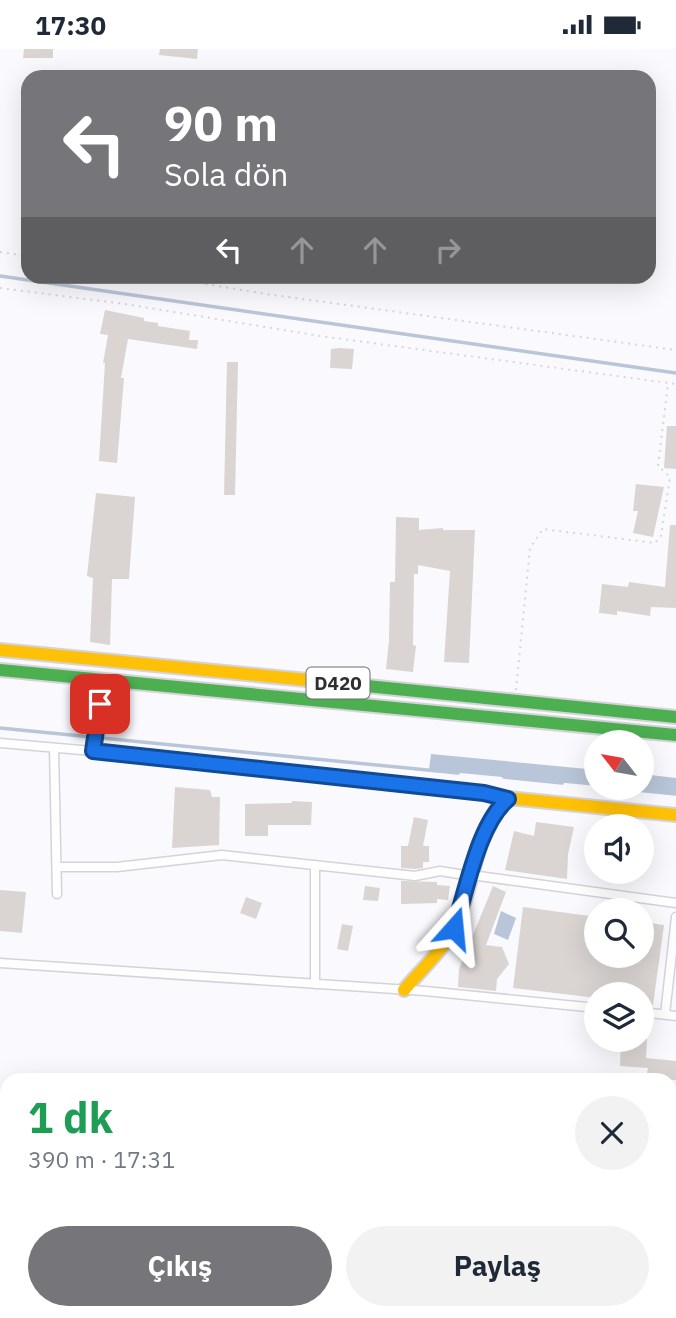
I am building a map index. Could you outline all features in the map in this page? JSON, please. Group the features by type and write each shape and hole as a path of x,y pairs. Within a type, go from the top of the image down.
{"main road":[{"name":"D420","path":"0,650 676,717"},
{"name":"D420","path":"0,670 676,735"},
{"path":"404,990 454,928 486,826 497,808 508,799 676,815"}],"street":[{"path":"93,751 103,680"},
{"path":"0,743 484,793 508,799"},
{"path":"54,748 57,894"},
{"path":"58,867 117,867 222,855 415,876 440,871 676,903"},
{"path":"315,984 316,865"},
{"path":"665,1014 676,917"},
{"path":"0,963 404,990 584,1006"},
{"path":"654,1013 676,1016"}],"path":[{"path":"0,252 21,255"},
{"path":"206,284 676,351"},
{"path":"0,288 125,304 320,336 676,384"},
{"path":"514,701 530,548 543,529 655,543 662,537 670,477 658,465 668,383"}],"water":[{"path":"431,754 584,769 584,785 429,770"},
{"path":"654,775 676,778 676,794 654,792"},
{"path":"501,911 516,918 508,940 494,934"}],"building":[{"path":"24,49 53,49 53,58 23,58"},
{"path":"160,49 198,49 197,59 159,55"},
{"path":"105,310 144,318 144,321 158,323 158,326 190,331 189,340 198,340 197,349 128,339 121,378 124,378 117,463 99,461 103,363 108,335 100,334"},
{"path":"331,349 354,349 352,369 330,368"},
{"path":"227,362 238,362 235,495 224,495"},
{"path":"667,426 676,426 676,469 664,468"},
{"path":"636,484 664,487 653,537 633,533 638,511 633,511"},
{"path":"96,493 135,497 129,579 112,579 110,645 90,642 93,578 87,576"},
{"path":"396,517 419,518 419,530 475,530 469,663 444,662 450,571 418,565 418,574 414,574 413,645 416,646 413,672 386,669 390,582 395,582"},
{"path":"670,525 676,525 676,608 651,607 650,616 617,611 617,615 599,613 602,584 628,587 629,582 665,587"},
{"path":"175,787 210,790 212,797 220,797 219,845 172,848"},
{"path":"312,802 311,825 268,825 268,836 245,836 245,804"},
{"path":"414,817 428,820 423,846 429,846 429,862 423,862 423,868 401,868 401,846 408,846"},
{"path":"536,822 574,827 568,854 567,879 505,870 514,831 534,836"},
{"path":"401,881 437,882 437,885 450,886 448,900 401,904"},
{"path":"365,886 380,888 378,901 363,900"},
{"path":"493,886 506,892 486,945 502,947 509,964 497,979 496,991 458,987 459,969"},
{"path":"0,890 26,892 22,933 0,931"},
{"path":"246,897 262,903 256,919 240,913"},
{"path":"523,907 584,915 584,968 654,968 654,924 664,925 654,998 654,982 584,982 584,996 513,988"},
{"path":"342,924 353,926 348,951 337,949"},
{"path":"621,1052 646,1052 646,1058 676,1061 676,1073 647,1073 648,1068 620,1066"}],"waterway":[{"path":"0,276 21,279"},
{"path":"56,284 676,373"},
{"path":"0,728 458,773"},
{"path":"504,777 562,783"},
{"path":"654,792 676,794"}],"traffic: fast":[{"path":"0,670 676,735"},
{"path":"317,681 676,717"}],"traffic: slow":[{"path":"0,650 317,681"},
{"path":"404,990 438,952 455,927 487,828 508,798 676,815"}],"route":[{"path":"100,704 93,751 484,793 508,799 497,808 486,826 454,928"}]}
